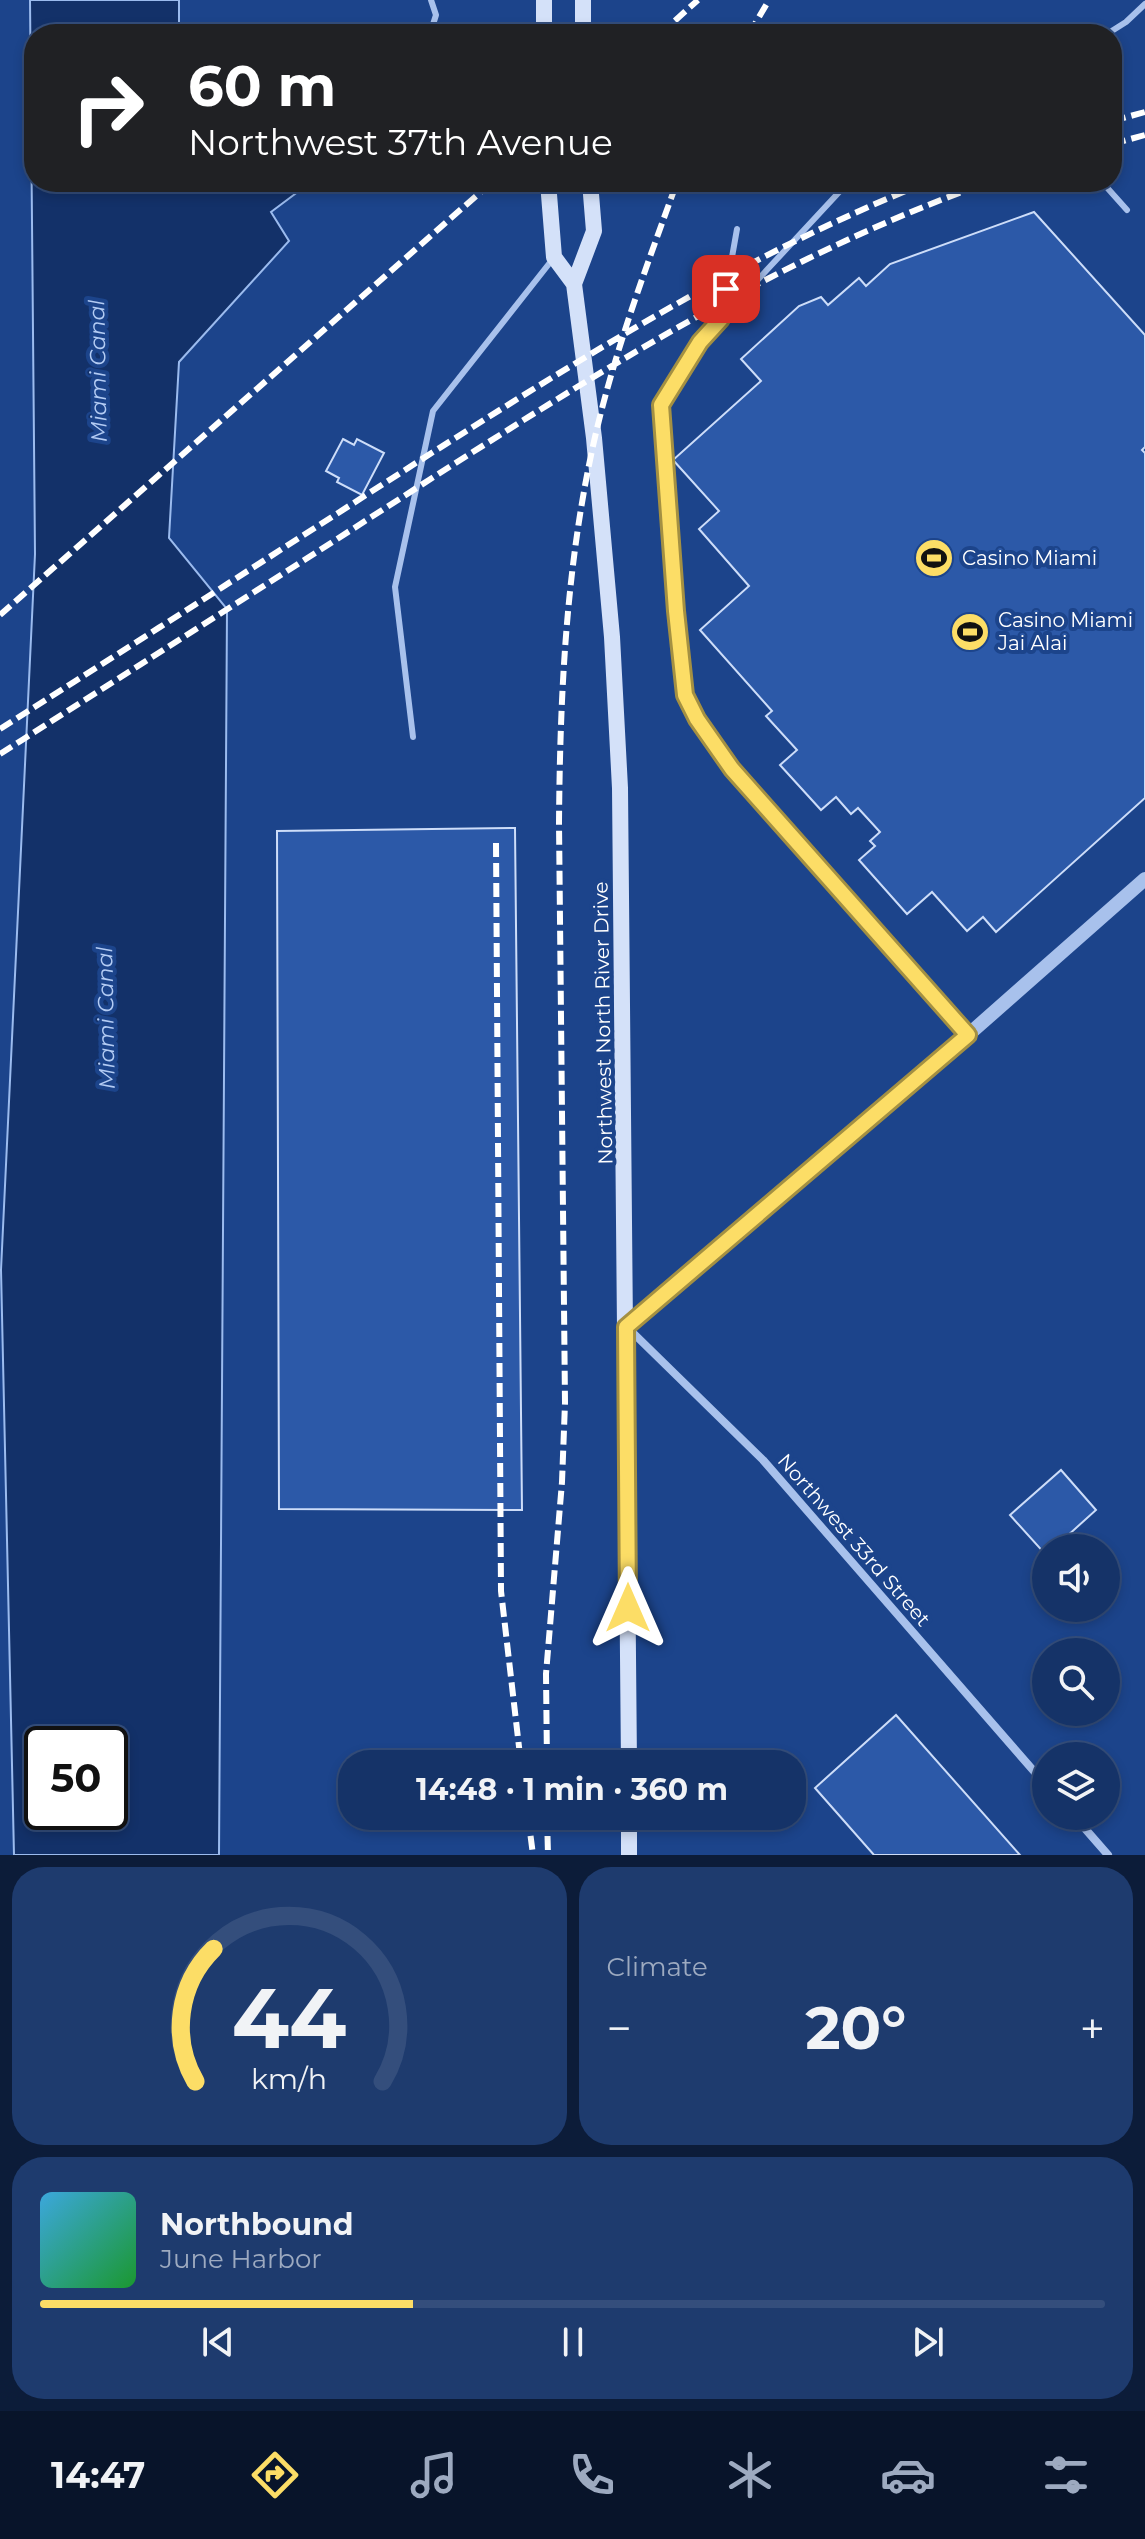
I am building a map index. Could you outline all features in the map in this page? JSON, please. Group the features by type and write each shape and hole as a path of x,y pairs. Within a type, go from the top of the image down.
{"main road":[{"path":"544,0 544,24"},
{"path":"583,0 583,24"},
{"path":"549,192 554,257"},
{"name":"Northwest North River Drive","path":"591,192 594,231 574,284 594,438 612,637 620,788 629,1750"},
{"name":"Northwest North River Drive","path":"554,257 574,284"},
{"path":"629,1830 629,1855"}],"street":[{"path":"626,1327 968,1035 1145,879"},
{"name":"Northwest 33rd Street","path":"626,1327 763,1460 1032,1769"},
{"path":"1086,1830 1108,1855"}],"lane":[{"path":"431,0 436,15 433,24"},
{"path":"1122,25 1145,4"},
{"path":"839,192 700,342 661,405 685,695 697,719 732,769 968,1035"},
{"path":"1111,192 1127,210"},
{"path":"721,319 737,229"},
{"path":"413,737 395,587 433,411 554,257"}],"water":[{"path":"30,0 179,0 179,24 30,24"},
{"name":"Miami Canal","path":"32,192 298,192 271,212 289,241 179,362 169,538 227,609 219,1855 14,1855 1,1270 35,554"}],"building":[{"name":"Casino Miami","path":"1034,212 1145,335 1145,447 1142,450 1145,453 1145,798 996,932 983,917 967,931 932,892 907,914 859,860 875,846 870,841 880,832 858,808 851,814 836,797 821,810 780,765 797,750 766,716 772,711 700,630 749,586 699,529 719,511 673,460 761,381 741,359 799,306 821,297 828,305 859,278 866,286 890,264"},
{"path":"343,439 354,445 357,439 384,453 362,495 337,482 339,478 326,471"},
{"path":"515,828 522,1510 279,1509 277,831"},
{"path":"1061,1470 1096,1510 1069,1534 1032,1534 1032,1539 1010,1515"},
{"path":"896,1715 1020,1855 874,1855 815,1788"}],"railway":[{"path":"671,24 698,0"},
{"path":"755,24 769,0"},
{"path":"1122,118 1145,112"},
{"path":"1122,141 1145,135"},
{"path":"0,615 481,192"},
{"path":"547,1750 546,1674 562,1482 565,1403 559,823 566,629 577,533 603,404 632,308 673,192"},
{"path":"0,729 604,346 730,274 904,192"},
{"path":"0,754 496,437 632,354 700,315 841,243 963,192"},
{"path":"496,843 501,1591 519,1750"},
{"path":"530,1830 533,1855"},
{"path":"547,1830 548,1855"}],"place":[{"name":"Casino Miami","path":"934,558"},
{"name":"Casino Miami Jai Alai","path":"970,632"}],"route":[{"path":"628,1608 626,1327 968,1035 732,769 697,719 685,695 661,405 700,342 721,319 726,289"}]}
